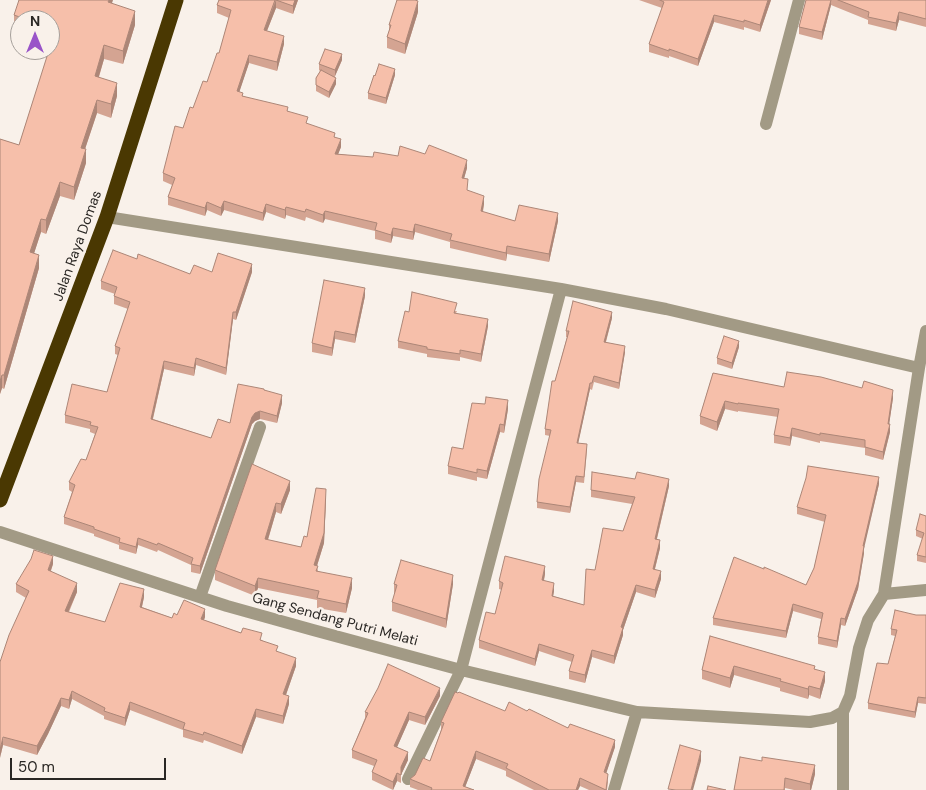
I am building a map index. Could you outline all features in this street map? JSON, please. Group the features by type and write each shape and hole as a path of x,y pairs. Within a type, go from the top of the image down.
{"highway":[{"name":"Jalan Raya Domas","path":"0,500 107,217 176,0"}],"street":[{"path":"766,124 799,0"},
{"path":"107,217 561,289 666,309 919,368"},
{"path":"408,779 461,670 561,289"},
{"path":"843,790 843,712 850,696 862,638 868,620 884,594 926,331"},
{"path":"200,597 260,427"},
{"name":"Gang Sendang Putri Melati","path":"0,532 200,597 313,630 461,670 637,712 810,722 832,718 843,712"},
{"path":"884,594 926,590"},
{"path":"614,790 637,712"}],"building":[{"path":"19,0 109,0 108,2 135,11 123,51 104,45 95,76 117,83 111,104 97,100 81,148 86,149 74,187 60,182 46,220 41,219 30,252 39,255 4,375 2,375 0,381 0,139 19,145 46,60 60,60 60,10 16,10"},
{"path":"219,0 275,0 264,30 284,36 277,62 249,55 237,91 243,93 242,96 288,107 287,111 308,117 306,123 335,133 334,137 341,139 335,154 373,157 374,152 398,156 400,146 425,154 429,145 467,160 462,178 468,179 467,190 484,196 481,211 515,221 519,205 558,213 549,254 507,246 506,253 450,240 452,234 415,224 413,232 393,228 391,235 375,230 377,223 325,211 323,215 306,209 305,212 286,207 285,210 266,204 263,213 224,201 221,208 207,202 205,208 168,197 175,178 163,173 175,126 183,128 190,107 193,108 203,81 207,82 217,53 219,53 231,10 217,5"},
{"path":"276,0 295,0 293,6"},
{"path":"397,0 418,1 405,44 387,37"},
{"path":"660,0 768,0 760,25 714,15 698,59 649,44 664,2"},
{"path":"806,0 831,0 822,32 799,27"},
{"path":"838,0 926,0 926,19 899,12 896,23 868,17 869,12"},
{"path":"325,49 342,54 335,70 319,64"},
{"path":"379,64 395,69 386,98 368,93"},
{"path":"321,70 336,78 329,92 316,85 316,78"},
{"path":"113,250 137,259 138,254 190,274 194,265 212,272 218,253 252,264 236,312 233,312 226,368 196,358 194,368 164,361 151,419 211,438 218,419 230,423 238,384 282,395 277,416 260,411 252,417 200,566 191,564 193,558 158,543 157,545 138,538 136,547 119,542 120,538 94,529 94,527 64,517 75,485 69,482 81,459 86,460 98,427 90,425 91,422 65,415 72,384 107,392 120,348 115,346 130,302 114,296 117,287 101,281"},
{"path":"324,280 365,288 355,335 335,331 332,348 312,343"},
{"path":"412,292 457,303 454,313 488,319 481,354 460,350 460,354 427,349 427,347 398,341 405,311 409,312"},
{"path":"573,301 612,312 604,342 625,346 619,383 594,376 592,383 590,383 577,443 587,444 584,477 576,476 570,507 537,502 539,479 551,430 545,429 552,381 555,381 569,331 566,331"},
{"path":"724,336 739,341 732,363 717,358"},
{"path":"787,372 821,377 862,388 864,381 893,390 888,424 890,424 883,452 865,447 865,440 820,433 820,435 792,428 790,438 774,435 779,409 725,401 717,422 700,416 713,373 784,387"},
{"path":"486,397 508,400 504,425 500,424 487,471 477,469 477,473 448,466 452,447 463,449 472,403 485,404"},
{"path":"252,464 290,481 281,504 276,503 265,539 301,547 304,536 307,537 316,488 326,489 324,533 314,565 318,566 316,571 352,578 346,604 317,598 319,591 258,578 255,586 215,570"},
{"path":"808,466 879,477 863,546 858,582 845,619 841,618 837,641 818,637 823,613 793,604 786,631 713,618 734,557 764,569 764,567 806,585 814,568 826,515 797,507"},
{"path":"592,472 635,479 637,472 669,479 655,539 660,540 653,569 661,571 655,590 636,585 621,627 623,628 614,656 592,650 585,675 569,671 574,655 539,644 535,659 479,640 486,612 495,614 503,583 499,581 505,556 545,566 542,580 554,583 552,596 584,605 586,569 595,570 603,528 623,531 635,497 591,490"},
{"path":"920,514 926,516 926,557 917,555 924,533 916,530"},
{"path":"34,550 53,556 48,570 77,583 65,611 105,622 120,583 144,589 140,607 172,618 174,613 177,615 184,600 205,609 201,619 241,633 243,628 262,633 260,640 278,646 276,651 296,658 283,694 289,696 283,716 256,709 242,746 204,732 203,735 183,729 185,723 130,702 125,718 104,711 105,708 72,691 69,700 61,698 37,746 3,737 0,750 0,662 9,635 29,591 16,584 31,559"},
{"path":"401,560 453,575 446,619 392,602 397,585 394,584"},
{"path":"895,610 916,615 926,615 926,698 918,697 915,712 868,703 877,663 888,664 897,630 891,629"},
{"path":"710,636 815,666 814,669 825,672 820,689 809,686 808,689 780,681 781,679 734,666 730,678 702,670"},
{"path":"388,664 440,688 425,717 409,712 394,746 408,752 401,767 401,775 397,773 393,782 372,772 377,760 352,750 368,713 365,712"},
{"path":"455,692 505,711 509,702 527,711 529,709 568,728 570,724 615,740 604,772 608,774 606,790 580,778 576,790 549,790 506,768 508,764 476,751 463,786 474,790 431,790 432,788 410,779 415,775 423,758 430,761 444,723 441,722"},
{"path":"680,745 701,751 691,790 668,789"},
{"path":"740,757 762,761 762,757 815,765 810,784 785,778 784,790 734,790"},
{"path":"708,786 726,790 707,790"}]}
